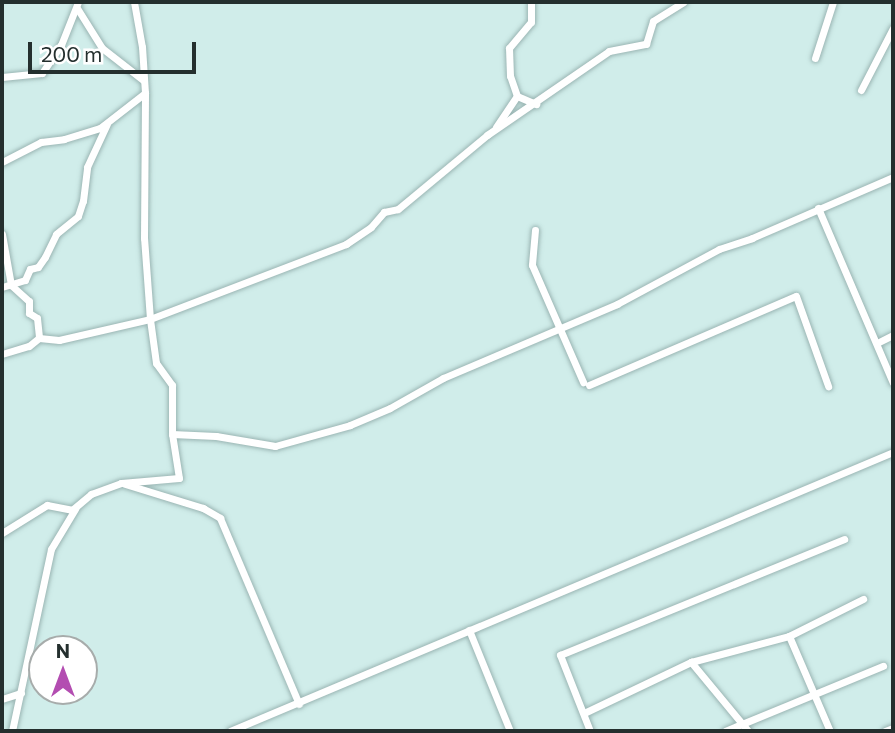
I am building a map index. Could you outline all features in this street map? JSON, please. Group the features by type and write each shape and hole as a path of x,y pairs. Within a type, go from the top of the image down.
{"street":[{"path":"12,731 51,549 75,509 91,494 121,483 179,478 172,434 172,386 156,363 150,319 144,239 145,93 142,47 134,2"},
{"path":"491,133 517,96 508,62 509,48 531,22 531,2"},
{"path":"2,354 29,346 39,338 59,340 150,319 346,244 371,227 384,212 398,209 491,133 609,51 646,44 653,21 683,2"},
{"path":"814,58 833,2"},
{"path":"77,5 102,48 143,80"},
{"path":"2,77 42,73 61,44 77,5"},
{"path":"861,90 893,28"},
{"path":"2,162 35,144 64,139 107,124 145,93"},
{"path":"517,96 536,104"},
{"path":"2,287 25,280 30,269 38,267 45,257 56,234 78,216 83,201 87,167 107,124"},
{"path":"172,434 216,436 275,446 365,419 443,378 617,304 719,249 752,238 893,177"},
{"path":"818,208 893,383"},
{"path":"535,230 532,265 586,383 694,343 796,296 828,386"},
{"path":"2,234 11,285 29,301 29,313 37,318 39,338"},
{"path":"877,343 893,335"},
{"path":"230,731 893,452"},
{"path":"121,483 202,508 220,518 299,704"},
{"path":"2,533 47,505 75,509"},
{"path":"590,731 560,654 844,539"},
{"path":"584,713 691,662 789,636 863,599"},
{"path":"469,630 510,731"},
{"path":"789,636 830,731"},
{"path":"691,662 746,728"},
{"path":"725,731 746,728 883,666"},
{"path":"2,699 21,692"},
{"path":"885,731 893,728"}]}
